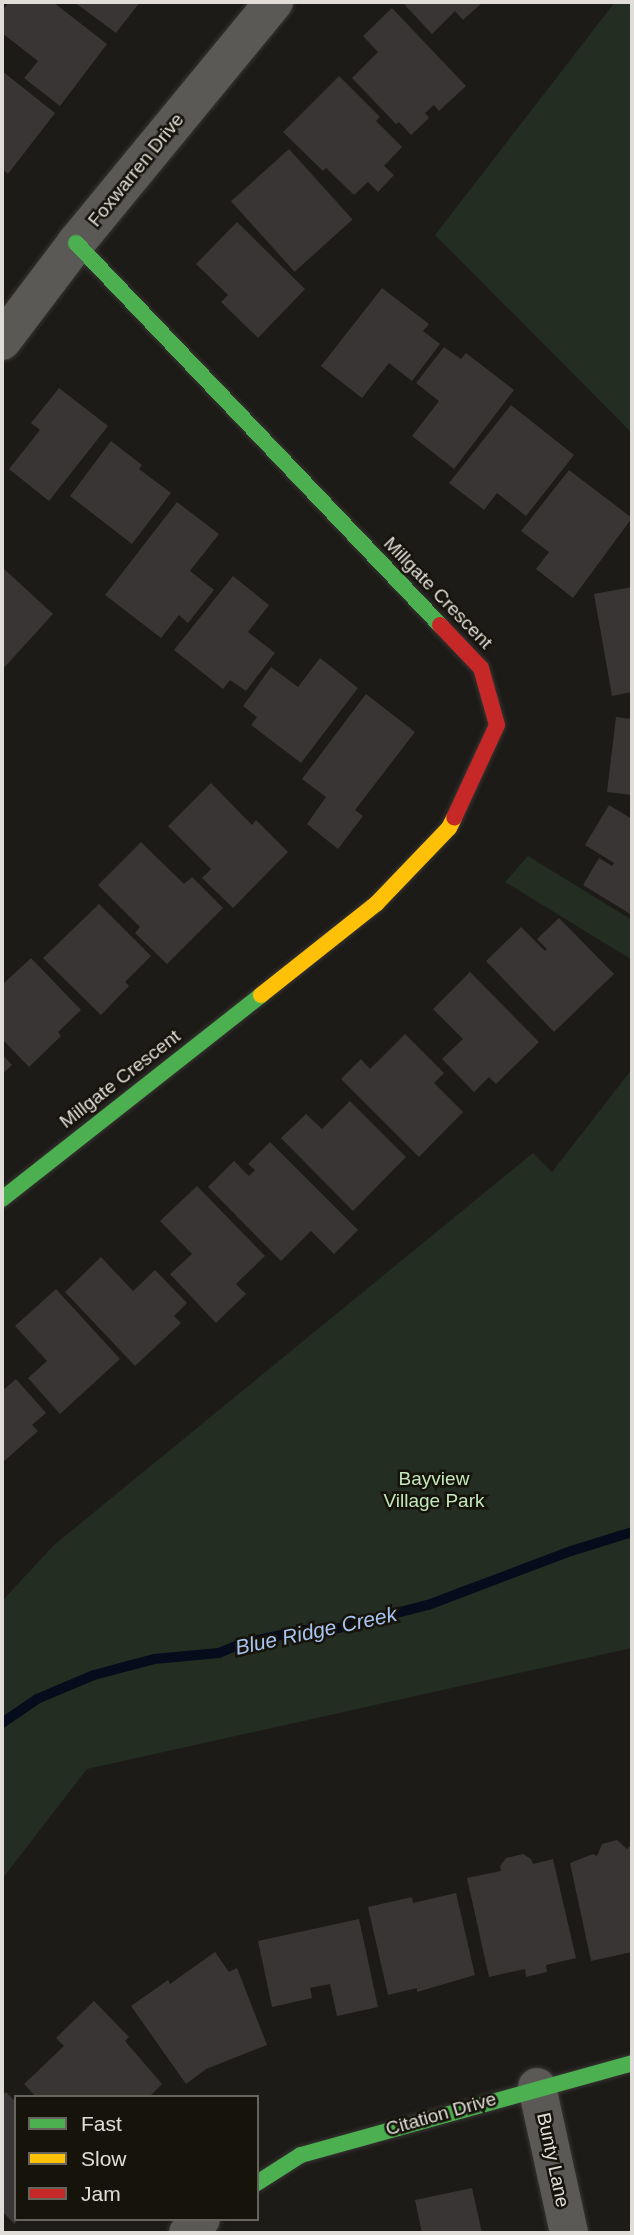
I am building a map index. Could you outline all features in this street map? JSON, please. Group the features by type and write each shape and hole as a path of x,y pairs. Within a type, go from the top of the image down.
{"street":[{"name":"Foxwarren Drive","path":"2,341 76,243 274,2"},
{"name":"Millgate Crescent","path":"2,1199 376,904 449,828 498,725 481,668 76,243"},
{"name":"Citation Drive","path":"259,2182 301,2155 537,2087 632,2063"},
{"name":"Bunty Lane","path":"537,2087 569,2233"}],"green space":[{"path":"615,2 632,2 632,433 435,235"},
{"path":"528,856 632,920 632,960 505,882"},
{"name":"Bayview Village Park","path":"632,1069 632,1648 87,1769 2,1879 2,1601 54,1545 533,1153 552,1172"}],"building":[{"path":"9,2 53,2 107,44 60,106 24,78 38,61 2,33 2,11"},
{"path":"74,2 140,2 116,33"},
{"path":"402,2 483,2 463,20 455,11 432,34"},
{"path":"392,8 466,86 439,111 434,105 425,113 429,118 411,135 399,122 396,124 352,78 378,52 363,36"},
{"path":"2,71 55,113 8,174 2,169"},
{"path":"339,76 380,117 376,121 402,147 384,166 394,175 378,192 368,182 354,195 326,168 323,171 283,132"},
{"path":"289,149 353,220 295,272 231,201"},
{"path":"237,222 305,289 258,338 221,302 228,295 196,264"},
{"path":"382,288 429,324 423,331 440,344 412,381 389,363 362,398 321,366"},
{"path":"444,347 461,359 466,353 514,390 454,469 412,436 439,401 416,383"},
{"path":"59,388 108,426 49,501 9,469 40,430 31,423"},
{"path":"511,405 574,455 526,516 497,493 484,510 449,483"},
{"path":"111,441 142,465 139,469 171,493 132,544 70,496"},
{"path":"569,470 632,518 573,598 536,569 549,552 521,531"},
{"path":"177,502 219,534 190,571 214,590 188,623 179,615 161,638 105,595"},
{"path":"2,567 53,614 2,670"},
{"path":"233,576 269,605 248,632 275,653 246,691 230,680 223,689 174,650"},
{"path":"632,587 632,692 612,696 594,594"},
{"path":"320,658 358,688 301,763 251,725 257,717 243,706 271,667 298,687"},
{"path":"366,694 415,732 355,810 363,816 338,849 307,824 326,797 302,779"},
{"path":"616,717 632,719 632,795 607,792"},
{"path":"211,783 252,825 256,820 288,852 233,908 202,878 211,869 168,826"},
{"path":"609,805 632,819 632,915 583,885 599,858 612,866 614,863 585,845"},
{"path":"141,842 184,884 192,877 223,908 167,964 135,933 140,927 98,885"},
{"path":"99,904 151,956 125,982 129,986 101,1015 43,958"},
{"path":"559,918 614,974 554,1032 486,961 521,927 545,951 547,949 537,939"},
{"path":"31,958 81,1010 58,1032 61,1036 29,1067 2,1039 2,985"},
{"path":"470,972 539,1042 496,1084 489,1077 474,1092 442,1059 463,1039 433,1009"},
{"path":"405,1034 444,1073 434,1083 463,1112 419,1157 341,1079 361,1059 370,1069"},
{"path":"2,1054 12,1065 2,1074"},
{"path":"350,1101 406,1157 353,1211 281,1138 306,1114 322,1129"},
{"path":"270,1142 358,1230 334,1254 311,1231 281,1261 208,1187 234,1161 249,1176 255,1170 248,1164"},
{"path":"197,1186 265,1256 236,1284 246,1294 216,1323 170,1274 192,1254 160,1221"},
{"path":"101,1257 133,1291 155,1270 187,1303 174,1316 181,1323 135,1366 65,1292"},
{"path":"56,1289 120,1359 60,1414 28,1378 47,1361 15,1326"},
{"path":"16,1379 46,1413 32,1425 38,1431 2,1463 2,1391"},
{"path":"617,1840 627,1849 632,1844 632,1952 591,1961 570,1863 593,1854 597,1856 602,1844"},
{"path":"523,1854 531,1859 533,1864 553,1859 576,1958 546,1965 547,1972 526,1977 525,1969 489,1977 467,1878 501,1871 500,1866 506,1858"},
{"path":"456,1893 475,1975 417,1992 417,1988 388,1995 368,1907 412,1897 413,1903"},
{"path":"359,1919 378,2007 337,2016 330,1984 310,1988 312,1998 272,2007 258,1941"},
{"path":"215,1952 229,1972 237,1968 267,2045 206,2069 186,2084 131,2006 168,1980 170,1984"},
{"path":"94,2001 129,2037 125,2041 162,2084 151,2095 34,2095 24,2084 64,2046 56,2038"},
{"path":"6,2092 14,2100 14,2221 17,2221 14,2224 2,2211 2,2096"},
{"path":"472,2188 482,2233 422,2233 415,2200"}],"waterway":[{"name":"Blue Ridge Creek","path":"2,1723 37,1699 94,1675 154,1659 219,1653 240,1644 304,1630 331,1630 428,1605 571,1551 632,1532"}],"traffic: fast":[{"path":"76,243 440,625"},
{"path":"2,1199 261,995"},
{"path":"259,2182 301,2155 632,2063"}],"traffic: slow":[{"path":"261,995 376,904 449,828 454,818"}],"traffic: jam":[{"path":"440,625 481,668 497,725 454,818"}]}
